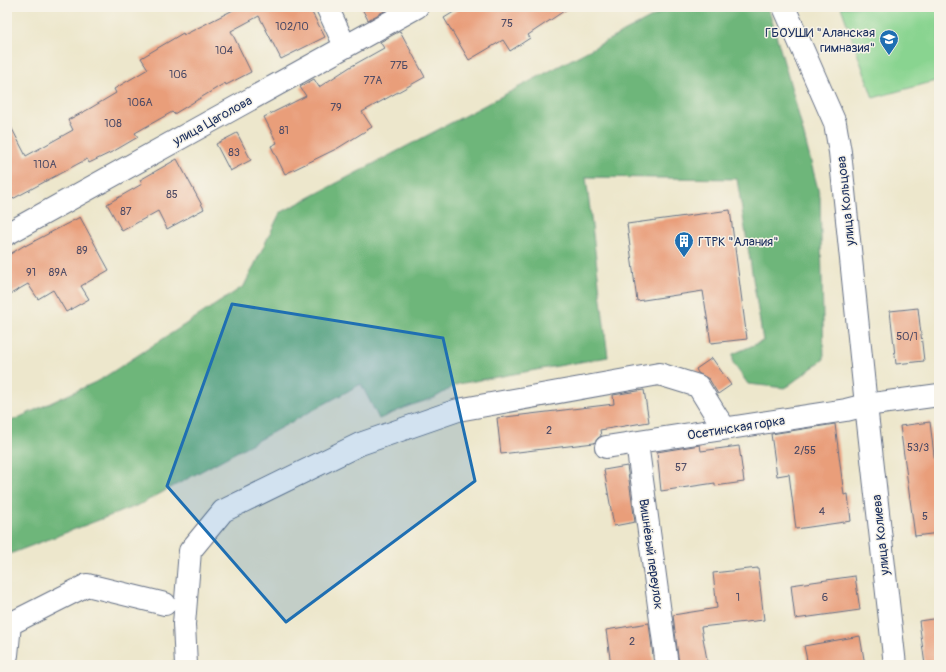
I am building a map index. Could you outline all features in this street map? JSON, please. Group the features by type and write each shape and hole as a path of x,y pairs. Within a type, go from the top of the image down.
{"street":[{"path":"327,7 345,46"},
{"name":"улица Цаголова","path":"7,234 417,7"},
{"name":"улица Кольцова","path":"784,7 835,123 840,152 866,405"},
{"path":"186,665 184,624 190,551 223,511 360,444 458,410 659,374 698,386 725,428"},
{"name":"Осетинская горка","path":"606,447 846,410 866,405 939,395"},
{"name":"улица Колиева","path":"866,405 895,665"},
{"name":"Вишнёвый переулок","path":"637,443 667,665"},
{"path":"7,655 10,624 87,585 165,604"}],"highlighted area":[{"path":"232,304 443,338 475,481 286,622 167,486"}],"green space":[{"path":"671,7 768,7 794,97 820,197 824,359 785,388 748,384 733,363 733,354 763,341 737,179 586,177 608,357 458,384 434,398 409,406 379,419 361,384 141,504 7,555 7,423 100,380 244,286 280,213"},
{"path":"841,7 939,7 939,80 873,98"}],"building":[{"path":"239,7 309,7 325,37 281,59 259,16 231,31 251,72 226,85 225,83 174,114 172,112 135,133 138,137 114,151 89,163 87,159 7,202 7,119 26,156 73,130 68,120 116,93 114,89 148,69 141,58 183,33 184,35"},
{"path":"361,7 388,7 388,9 368,20"},
{"path":"462,7 570,7 528,35 530,38 510,51 503,40 469,60 444,18"},
{"path":"400,31 425,77 362,112 372,127 338,148 285,174 271,146 277,143 264,117 306,96 300,87 314,79 319,87 350,67 384,48 380,42"},
{"path":"237,133 251,160 230,171 216,144"},
{"path":"177,159 204,209 167,229 158,211 122,231 107,204 142,184 140,180"},
{"name":"ГТРК \"Алания\"","path":"730,210 747,339 711,343 703,291 637,301 627,224"},
{"path":"80,217 109,270 81,286 89,299 66,312 53,290 38,299 28,284 7,296 7,256 25,245"},
{"path":"918,308 924,361 896,364 890,311"},
{"path":"712,358 731,385 718,394 709,379 698,373 696,369"},
{"path":"644,390 649,422 600,430 601,436 594,443 501,454 497,418 614,404 613,395"},
{"path":"930,422 939,497 939,533 915,536 900,426"},
{"path":"835,424 844,495 848,494 851,521 796,529 789,474 777,476 771,434"},
{"path":"700,445 701,451 739,446 744,482 715,486 715,483 661,491 657,452"},
{"path":"627,466 635,522 614,526 604,470"},
{"path":"758,568 764,620 701,627 708,665 679,665 673,615 717,608 713,573"},
{"path":"855,576 860,610 795,619 791,585"},
{"path":"939,618 939,665 925,665 919,621"},
{"path":"649,623 654,665 611,665 606,630"},
{"path":"860,636 865,665 808,665 804,646"}],"place":[{"name":"ГБОУШИ \"Аланская гимназия\"","path":"889,56"},
{"name":"ГТРК \"Алания\"","path":"684,258"}]}
